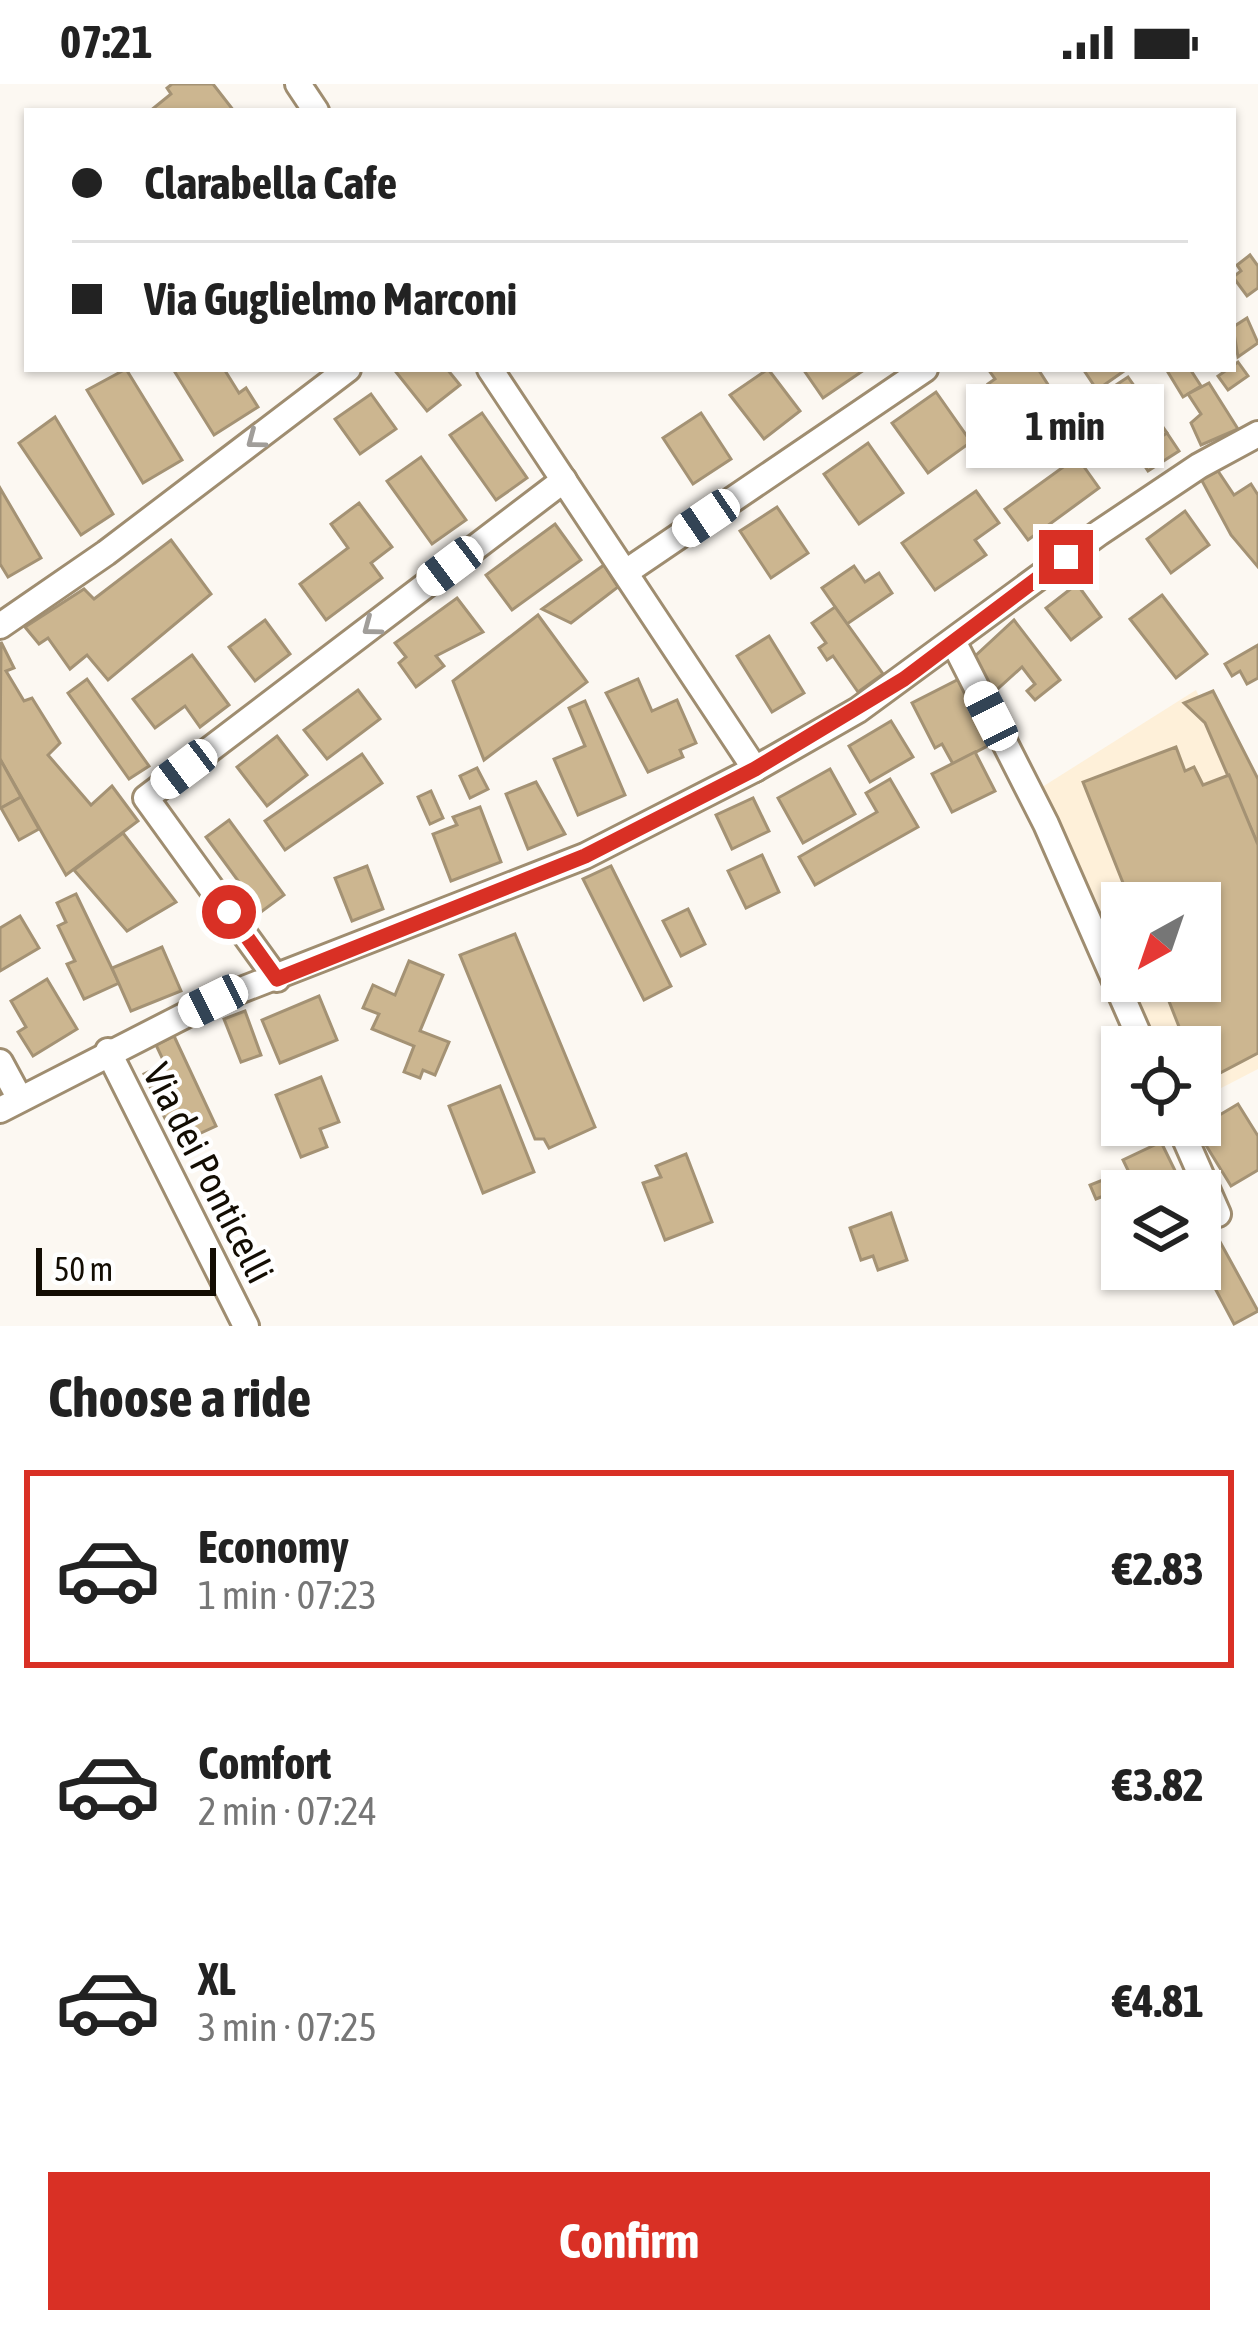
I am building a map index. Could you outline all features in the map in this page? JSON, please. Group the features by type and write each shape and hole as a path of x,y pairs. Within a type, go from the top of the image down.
{"street":[{"path":"0,626 106,553 344,372"},
{"path":"492,372 755,769"},
{"path":"626,572 921,372"},
{"path":"0,1062 10,1104 213,1001 585,856 858,710 1099,533 1198,466 1258,434"},
{"path":"277,979 146,798 564,479"},
{"path":"954,643 1046,824 1135,1026"},
{"name":"Via dei Ponticelli","path":"108,1052 246,1326"}],"shaded area":[{"path":"1196,690 1258,828 1258,1069 1221,1088 1221,1026 1122,1026 1112,1002 1221,1002 1221,882 1101,882 1101,979 1020,801"}],"building":[{"path":"213,84 232,108 154,108 171,94 167,88"},
{"path":"1250,255 1258,266 1258,288 1247,296 1236,281 1241,271 1237,265"},
{"path":"1247,318 1258,343 1238,357 1236,345 1236,325"},
{"path":"1236,363 1248,376 1228,390 1218,376 1236,372"},
{"path":"128,372 182,460 143,483 87,390"},
{"path":"175,372 226,372 239,393 246,388 258,407 214,435"},
{"path":"396,372 449,372 460,385 427,411"},
{"path":"770,372 800,411 764,439 730,395"},
{"path":"805,372 861,372 823,398"},
{"path":"990,372 1040,372 1065,411 1032,433 1020,416 1012,421 988,384 995,379"},
{"path":"1085,372 1123,372 1097,390"},
{"path":"1168,372 1192,372 1201,386 1183,397"},
{"path":"1128,377 1167,433 1144,449 1104,393"},
{"path":"1209,383 1238,429 1201,445 1191,423 1201,414 1188,394"},
{"path":"936,392 971,442 928,473 892,423"},
{"path":"371,394 396,429 360,454 335,419"},
{"path":"482,413 527,478 496,500 450,435"},
{"path":"701,413 731,459 693,484 663,438"},
{"path":"55,417 113,514 81,535 19,443"},
{"path":"1167,433 1179,451 1148,471 1136,453"},
{"path":"868,443 903,493 859,524 824,474"},
{"path":"421,457 466,520 432,544 387,481"},
{"path":"1077,457 1099,488 1028,540 1005,509"},
{"path":"1218,471 1234,495 1251,484 1258,495 1258,567 1231,535 1201,479"},
{"path":"0,488 41,558 8,577 0,564"},
{"path":"976,491 999,523 975,540 986,555 935,590 902,543"},
{"path":"359,503 392,547 371,563 382,578 326,620 300,584 348,548 331,524"},
{"path":"777,507 808,553 771,578 740,531"},
{"path":"1185,511 1209,545 1171,573 1147,539"},
{"path":"555,524 581,560 512,610 486,575"},
{"path":"171,540 211,594 108,680 87,655 70,669 48,638 39,644 25,627 84,589 94,599"},
{"path":"604,565 618,587 571,623 542,609"},
{"path":"854,566 865,582 879,573 892,593 847,624 822,588"},
{"path":"1077,584 1101,617 1071,640 1046,608"},
{"path":"1162,595 1207,654 1176,678 1130,619"},
{"path":"457,598 483,632 436,656 444,666 416,687 399,663 406,657 395,643"},
{"path":"835,607 883,674 858,692 833,656 827,660 819,648 826,643 812,623"},
{"path":"538,615 587,682 484,760 453,681"},
{"path":"265,620 290,654 255,681 229,647"},
{"path":"1014,620 1060,680 1035,700 1027,691 1035,684 1022,667 992,694 974,657"},
{"path":"769,636 804,693 772,712 737,656"},
{"path":"1,642 14,668 6,671 24,701 32,698 60,743 48,755 91,805 112,786 138,821 66,875 0,759"},
{"path":"1258,645 1258,678 1247,684 1240,671 1232,676 1225,664"},
{"path":"192,655 229,705 200,727 185,706 155,728 133,699"},
{"path":"961,678 995,742 953,764 942,744 935,748 912,703"},
{"path":"87,679 149,766 129,779 68,693"},
{"path":"638,679 652,711 677,700 696,743 680,750 683,757 648,772 606,693"},
{"path":"358,690 380,719 327,759 304,730"},
{"path":"1213,691 1258,779 1258,845 1205,723 1184,703"},
{"path":"585,701 625,795 578,815 554,759 585,746 569,708"},
{"path":"891,721 913,757 870,782 849,746"},
{"path":"277,736 307,775 267,806 237,767"},
{"path":"1176,747 1185,771 1194,767 1203,785 1229,775 1258,845 1258,1053 1221,1072 1221,1026 1179,1026 1169,1002 1221,1002 1221,882 1123,882 1083,782"},
{"path":"975,752 995,791 952,812 932,774"},
{"path":"362,754 382,783 285,850 265,821"},
{"path":"0,759 21,797 1,808 0,807"},
{"path":"477,768 488,789 470,798 460,776"},
{"path":"830,769 855,814 803,843 778,798"},
{"path":"890,779 918,827 815,885 799,857 877,812 866,793"},
{"path":"536,782 565,834 528,849 506,794"},
{"path":"431,791 443,818 430,824 418,797"},
{"path":"21,797 39,829 19,840 1,808"},
{"path":"753,798 769,831 732,849 716,815"},
{"path":"480,807 501,862 451,881 433,834 457,825 453,817"},
{"path":"229,820 284,895 261,912 206,837"},
{"path":"123,833 176,902 127,931 74,870"},
{"path":"762,855 779,892 746,908 728,871"},
{"path":"367,866 383,909 352,921 335,878"},
{"path":"611,866 671,986 644,1000 583,879"},
{"path":"76,894 119,983 84,999 67,964 75,961 58,926 66,922 57,903"},
{"path":"688,909 705,944 681,956 663,921"},
{"path":"20,916 39,948 0,971 0,928"},
{"path":"515,934 595,1127 549,1148 544,1139 535,1139 460,955"},
{"path":"162,947 181,991 131,1011 112,968"},
{"path":"409,961 443,975 420,1031 449,1042 435,1075 423,1070 420,1078 404,1072 414,1046 372,1029 379,1014 363,1008 373,985 395,995"},
{"path":"47,979 77,1029 33,1056 18,1032 26,1027 11,1001"},
{"path":"319,996 337,1040 280,1063 262,1020"},
{"path":"245,1011 261,1055 241,1062 224,1019"},
{"path":"174,1036 216,1126 190,1138 184,1123 170,1129 144,1074 165,1064 156,1045"},
{"path":"321,1077 339,1122 320,1129 327,1147 301,1157 276,1095"},
{"path":"500,1086 534,1172 483,1193 449,1106"},
{"path":"1238,1104 1258,1136 1258,1170 1231,1186 1206,1146 1221,1146 1221,1114"},
{"path":"1163,1146 1175,1170 1128,1170 1123,1160"},
{"path":"686,1154 712,1222 665,1240 643,1183 661,1177 656,1166"},
{"path":"1101,1181 1101,1197 1096,1199 1090,1185"},
{"path":"891,1213 907,1260 878,1270 873,1256 861,1260 850,1228"},
{"path":"1221,1244 1258,1311 1234,1324 1216,1290 1221,1290"}],"route":[{"path":"229,912 277,979 585,856 858,710 1066,557"}]}
